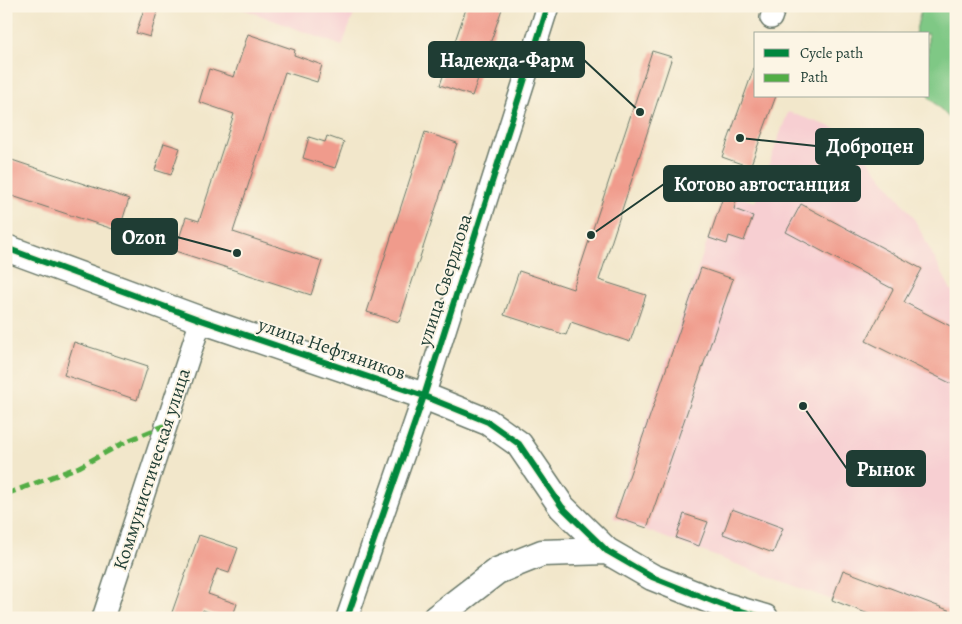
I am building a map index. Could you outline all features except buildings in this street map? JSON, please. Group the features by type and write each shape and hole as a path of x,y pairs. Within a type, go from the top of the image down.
{"street":[{"name":"улица Свердлова","path":"347,618 424,396 548,6"},
{"name":"улица Нефтяников","path":"6,248 201,320 424,396 488,422 519,444 562,507 606,551 652,577 722,604 765,618"},
{"name":"Коммунистическая улица","path":"103,618 201,320"},
{"path":"436,618 497,571 542,553 606,551"}],"shaded area":[{"path":"235,6 357,6 342,46"},
{"path":"788,112 846,132 912,215 951,290 956,294 956,618 880,618 613,518 724,192 755,202"}],"green space":[{"path":"922,6 956,6 956,125 930,98 930,32 916,32"}],"marked path":[{"path":"6,494 79,467 127,441 166,425"}],"cycle path":[{"path":"347,618 424,396 548,6"},
{"path":"6,248 201,320 424,396 488,422 519,444 562,507 607,551 652,577 722,605 765,618"}],"place":[{"name":"Надежда-Фарм","path":"640,112"},
{"name":"Доброцен","path":"740,138"},
{"name":"Котово автостанция","path":"591,235"},
{"name":"Ozon","path":"237,253"},
{"name":"Рынок","path":"803,406"}]}
